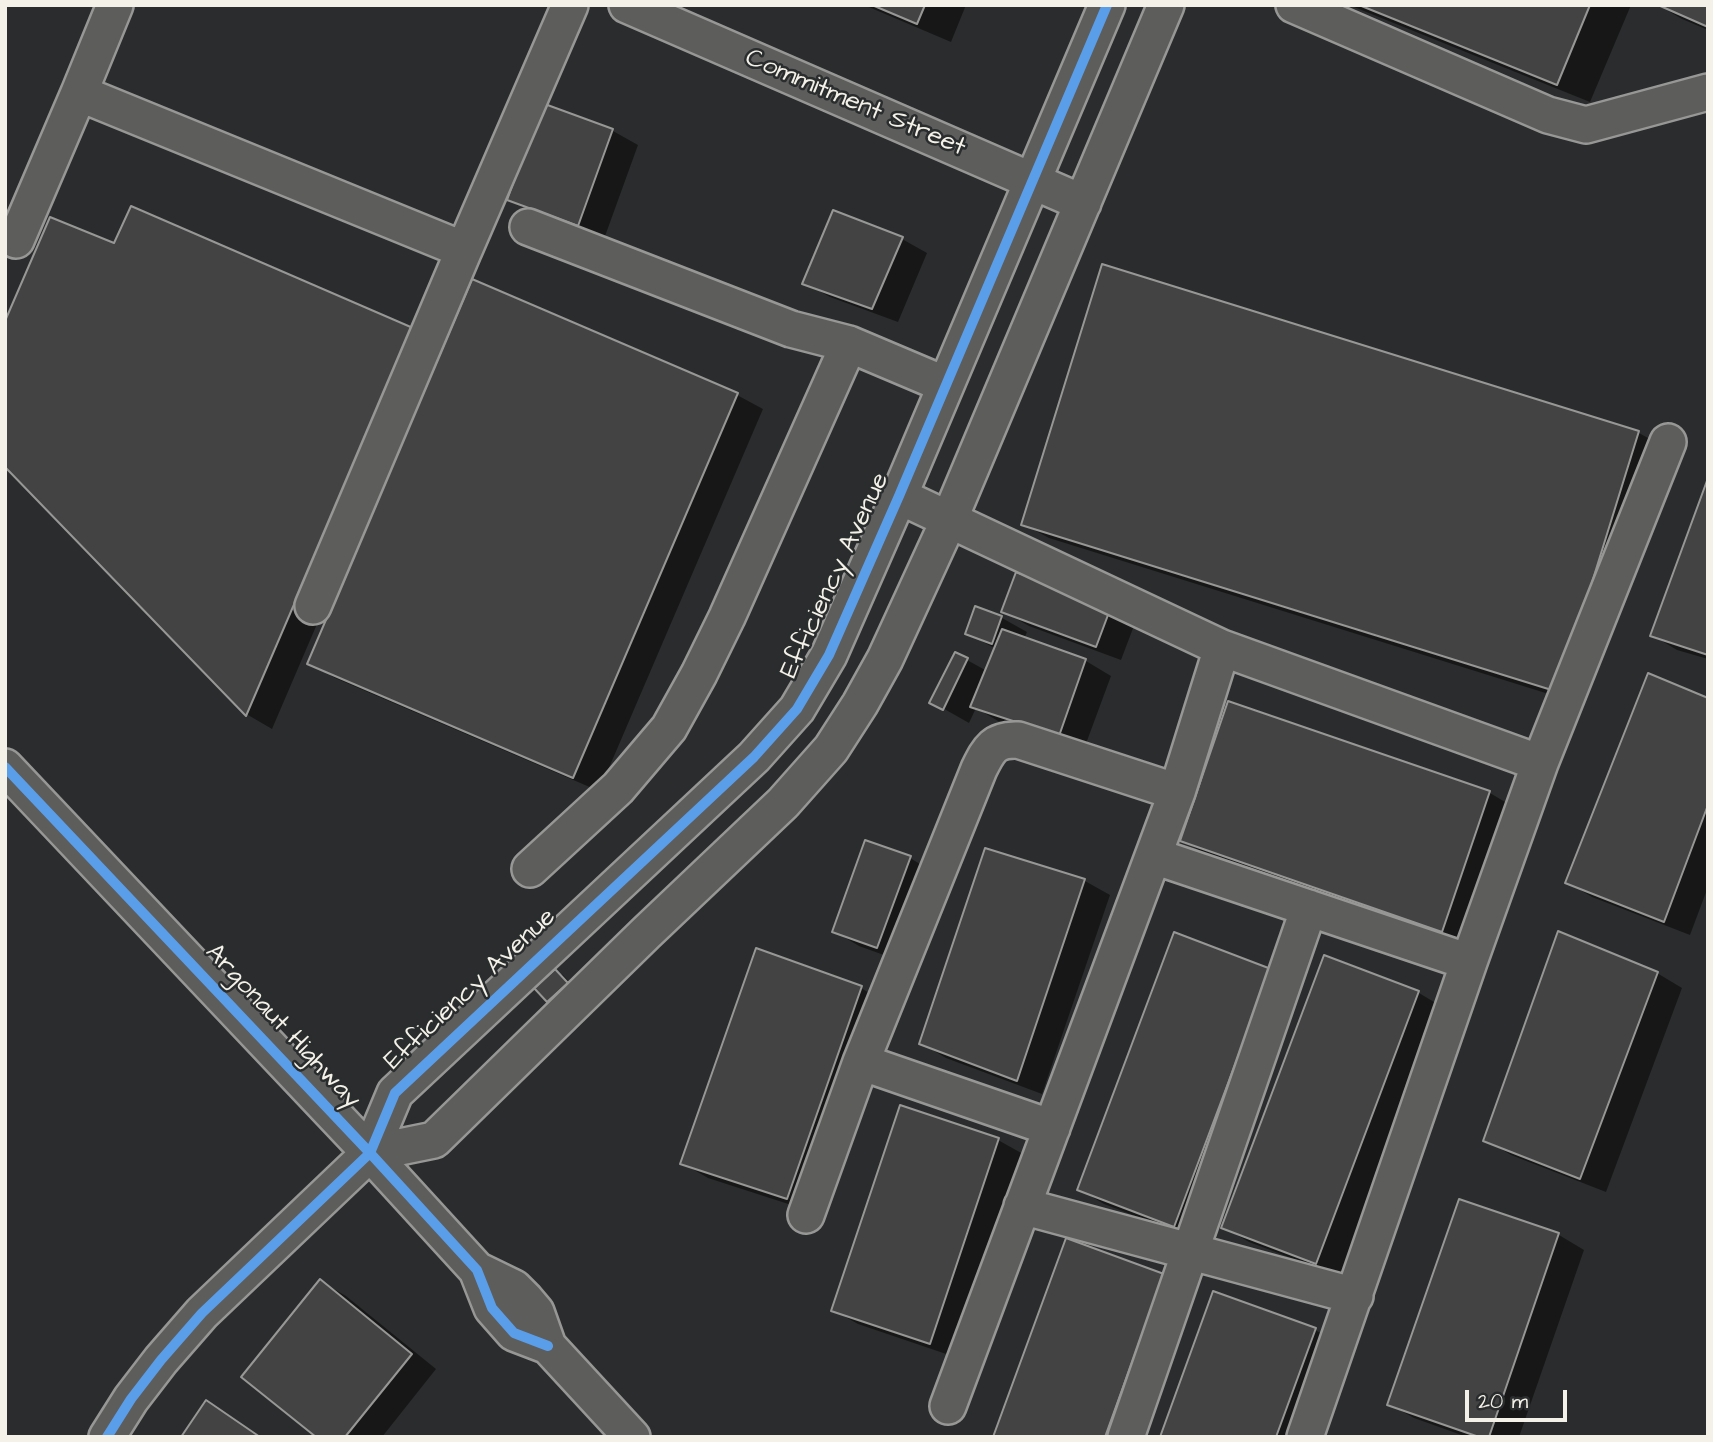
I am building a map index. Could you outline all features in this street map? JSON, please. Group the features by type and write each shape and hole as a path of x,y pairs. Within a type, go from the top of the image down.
{"street":[{"path":"16,240 116,5"},
{"path":"313,606 570,5"},
{"name":"Commitment Street","path":"627,5 1083,203"},
{"name":"Efficiency Avenue","path":"370,1153 395,1093 754,757 797,709 829,655 1107,5"},
{"path":"107,1437 131,1399 161,1360 202,1314 370,1153 434,1140 783,803 831,749 885,659 949,520 1166,5"},
{"path":"1294,5 1548,115 1586,125 1708,92"},
{"path":"79,93 464,250"},
{"path":"528,227 791,329 849,344 946,385"},
{"path":"530,869 618,788 669,728 727,617 849,344"},
{"path":"1305,1437 1540,764 1668,442"},
{"path":"899,496 1222,648 1540,764"},
{"path":"948,1406 1154,856 1222,648"},
{"path":"806,1215 861,1062 979,769 995,744 1005,739 1018,740 1177,792"},
{"name":"Argonaut Highway","path":"5,767 477,1270 514,1288 525,1299 536,1312 548,1346 632,1437"},
{"path":"1154,856 1469,962"},
{"path":"1126,1437 1309,908"},
{"path":"861,1062 1052,1128"},
{"path":"1022,1206 1355,1296"}],"building":[{"path":"872,5 925,5 917,24"},
{"path":"1359,5 1590,5 1557,85"},
{"path":"1658,5 1708,5 1708,27"},
{"path":"542,103 613,129 578,226 507,200"},
{"path":"131,206 413,328 246,716 5,467 5,321 50,217 114,243"},
{"path":"833,210 903,237 872,309 802,284"},
{"path":"1102,264 1639,431 1558,692 1021,525"},
{"path":"472,279 738,393 573,778 307,664"},
{"path":"1708,478 1708,655 1650,636"},
{"path":"1016,572 1111,607 1096,647 1001,612"},
{"path":"975,606 1002,616 992,644 965,634"},
{"path":"1002,629 1086,659 1059,736 970,707"},
{"path":"955,652 968,658 943,710 929,703"},
{"path":"1648,673 1708,698 1708,805 1664,922 1565,883"},
{"path":"1228,701 1490,791 1442,932 1180,841"},
{"path":"865,840 911,856 877,948 832,932"},
{"path":"985,848 1085,879 1017,1081 919,1044"},
{"path":"1558,931 1658,972 1580,1179 1483,1141"},
{"path":"1174,932 1271,969 1174,1227 1077,1190"},
{"path":"756,948 862,986 787,1199 680,1164"},
{"path":"1324,955 1419,991 1316,1264 1221,1228"},
{"path":"555,969 568,983 547,1002 534,988"},
{"path":"900,1105 999,1138 930,1344 831,1311"},
{"path":"1459,1199 1559,1233 1489,1437 1479,1437 1387,1405"},
{"path":"1066,1238 1164,1274 1105,1437 993,1437"},
{"path":"320,1279 412,1354 345,1437 316,1437 241,1377"},
{"path":"1213,1291 1316,1328 1276,1437 1160,1437"},
{"path":"206,1400 260,1437 181,1437"}],"cycle path":[{"path":"107,1437 131,1399 202,1313 370,1153 395,1093 754,757 797,709 829,655 1107,5"},
{"path":"5,767 477,1270 492,1308 514,1333 548,1346"}]}
